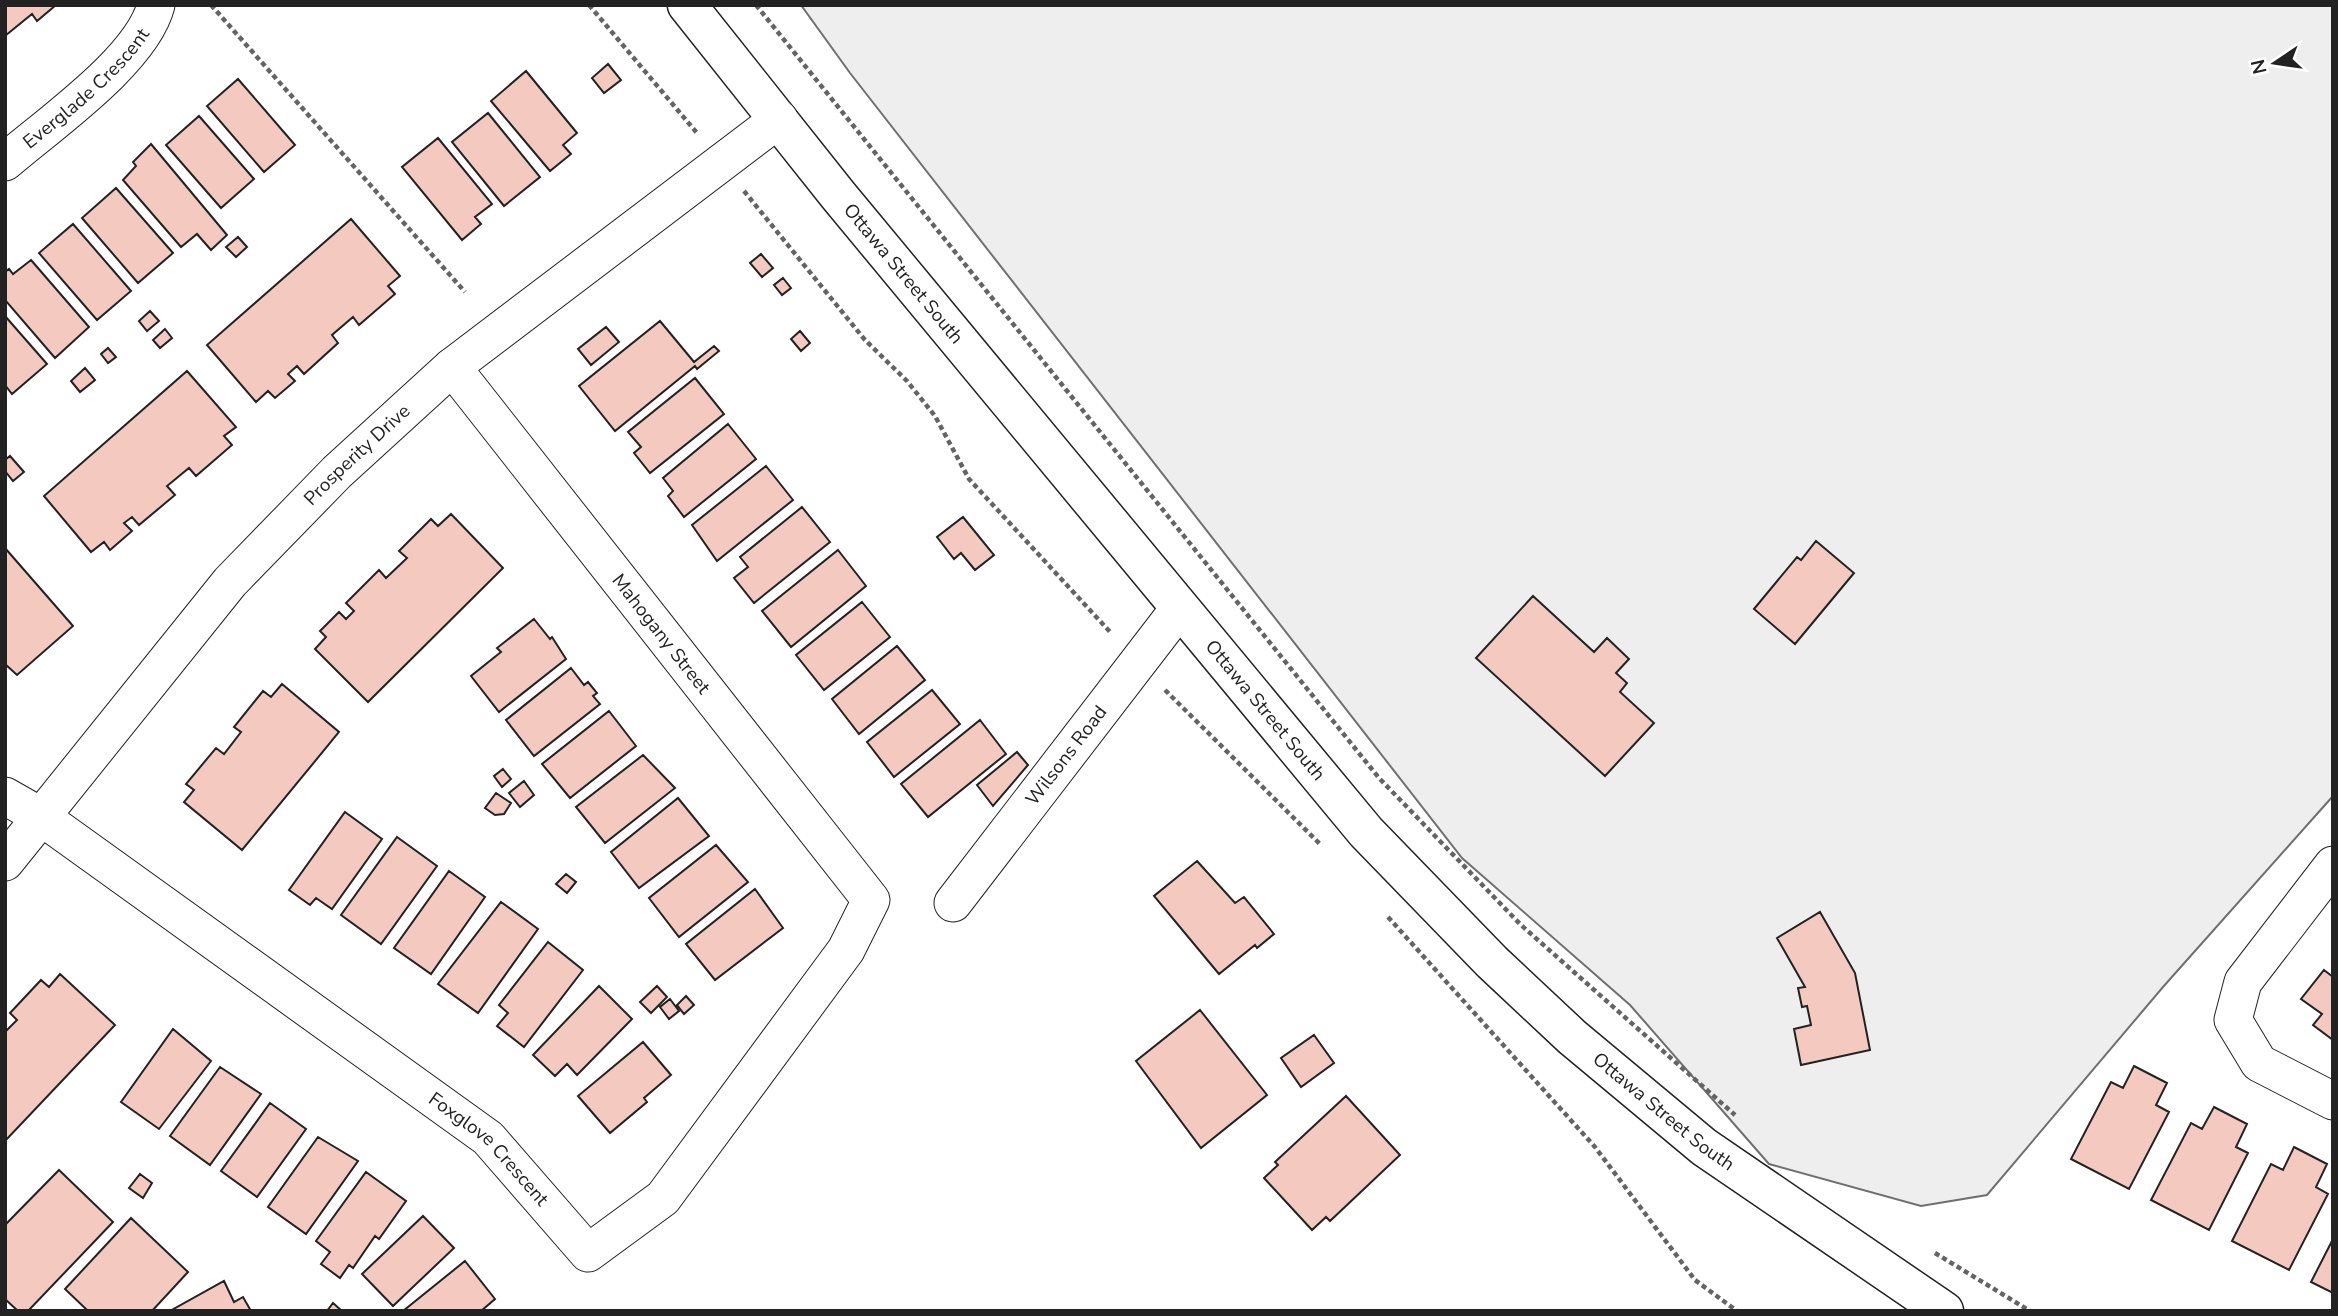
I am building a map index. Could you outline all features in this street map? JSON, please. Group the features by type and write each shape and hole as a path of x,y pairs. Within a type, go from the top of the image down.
{"main road":[{"name":"Ottawa Street South","path":"687,5 1179,609 1366,832 1492,962 1572,1037 1704,1147 1944,1311"}],"street":[{"name":"Everglade Crescent","path":"5,162 127,57 152,23 156,5"},
{"name":"Prosperity Drive","path":"5,862 230,582 337,472 452,367 779,120"},
{"name":"Mahogany Street","path":"452,367 871,900"},
{"name":"Wilsons Road","path":"953,903 1179,609"},
{"name":"Foxglove Crescent","path":"5,796 40,816 488,1138 588,1254 663,1198 846,950 871,900"},
{"path":"2333,865 2244,982 2234,1020 2259,1063 2333,1101"}],"path":[{"path":"211,5 465,292"},
{"path":"589,5 692,127"},
{"path":"756,5 1379,778 1521,925 1625,1021 1743,1121"},
{"path":"742,188 865,340 907,381 935,416 969,479 1138,663 1324,849"},
{"path":"1381,910 1595,1147 1695,1280 1737,1311"},
{"path":"1930,1249 2030,1311"}],"shaded area":[{"path":"801,5 2333,5 2333,796 2163,987 1987,1195 1921,1206 1769,1164 1630,1005 1462,858 850,73"}],"building":[{"path":"5,5 56,5 37,21 32,14 5,36"},
{"path":"608,64 621,80 604,93 592,78"},
{"path":"526,71 577,133 563,145 571,154 550,171 491,101"},
{"path":"238,79 295,145 264,172 207,106"},
{"path":"488,113 540,177 504,206 452,142"},
{"path":"199,116 254,179 221,208 166,145"},
{"path":"438,138 492,204 475,217 481,224 462,240 402,167"},
{"path":"151,144 227,235 211,250 197,234 181,247 123,180 136,166 133,162"},
{"path":"116,188 173,253 138,283 82,218"},
{"path":"351,219 400,276 388,286 395,294 359,325 353,317 332,335 338,343 304,374 297,366 288,374 295,381 275,398 268,391 256,402 207,345"},
{"path":"73,224 131,291 97,320 39,253"},
{"path":"238,237 247,247 236,257 226,247"},
{"path":"761,254 773,268 762,277 750,263"},
{"path":"31,260 89,327 55,358 5,300 5,272 9,269 13,274"},
{"path":"783,278 791,288 782,295 774,285"},
{"path":"150,311 159,321 147,331 139,321"},
{"path":"5,316 47,364 12,394 5,385"},
{"path":"660,321 694,362 714,346 719,351 697,369 695,366 615,431 579,386"},
{"path":"606,327 619,342 591,365 578,349"},
{"path":"165,329 172,338 160,348 153,340"},
{"path":"800,331 810,343 801,351 791,339"},
{"path":"108,348 116,357 108,363 101,354"},
{"path":"85,368 95,380 80,392 71,381"},
{"path":"187,371 236,427 224,436 232,445 196,476 189,468 167,486 175,495 139,525 132,517 124,523 132,531 110,550 104,542 91,552 44,496"},
{"path":"695,378 724,414 650,473 634,453 641,447 628,432"},
{"path":"728,424 756,459 684,517 668,496 673,491 663,478"},
{"path":"10,456 24,472 13,481 5,471 5,460"},
{"path":"766,466 793,500 717,561 692,525"},
{"path":"802,507 830,542 754,603 734,578 748,567 740,557"},
{"path":"451,514 503,568 368,702 315,649 326,637 320,631 339,612 346,619 354,611 346,603 379,570 386,578 407,558 399,551 431,519 438,526"},
{"path":"963,517 994,555 975,570 961,553 954,559 937,537"},
{"path":"1816,541 1854,573 1795,644 1754,609 1797,557 1801,560"},
{"path":"5,548 73,626 17,675 5,664"},
{"path":"838,550 866,586 791,647 762,611"},
{"path":"1533,596 1594,652 1607,638 1629,659 1616,673 1627,683 1620,692 1654,723 1605,776 1476,658"},
{"path":"862,602 890,637 824,690 796,655"},
{"path":"534,619 550,639 552,637 566,659 499,712 471,676 501,652 497,648"},
{"path":"897,646 925,680 859,734 832,699"},
{"path":"571,668 584,685 588,682 597,693 593,696 600,704 534,756 506,720"},
{"path":"282,684 339,732 242,850 184,802 194,790 186,784 216,748 224,754 241,732 234,727 263,691 271,697"},
{"path":"932,690 960,724 894,777 867,742"},
{"path":"609,711 636,746 570,798 542,764"},
{"path":"980,720 1006,754 928,817 901,784"},
{"path":"1017,752 1028,765 993,806 977,785"},
{"path":"643,755 675,788 605,843 576,807"},
{"path":"503,769 511,779 502,787 494,776"},
{"path":"524,781 534,795 520,807 509,793"},
{"path":"496,793 511,803 504,814 495,815 485,808"},
{"path":"678,798 709,836 639,888 611,852"},
{"path":"345,812 382,839 332,909 316,898 310,905 289,890"},
{"path":"397,837 437,866 381,944 341,915"},
{"path":"716,845 748,882 679,937 649,898"},
{"path":"1197,861 1235,903 1244,897 1274,934 1257,948 1255,945 1219,974 1154,896"},
{"path":"449,871 485,897 431,974 394,948"},
{"path":"566,874 576,882 567,893 556,884"},
{"path":"755,889 783,928 715,980 686,944"},
{"path":"501,902 538,929 478,1013 438,984"},
{"path":"1820,912 1855,973 1870,1050 1801,1065 1794,1029 1811,1025 1807,1006 1802,1007 1798,988 1805,987 1777,938"},
{"path":"548,942 583,970 524,1047 497,1026 508,1013 499,1005"},
{"path":"2324,970 2333,977 2333,1040 2313,1025 2322,1014 2301,999"},
{"path":"60,974 115,1025 5,1141 5,1032 17,1020 10,1013 41,980 49,987"},
{"path":"599,986 632,1019 577,1075 567,1064 555,1076 533,1055"},
{"path":"657,986 667,997 651,1013 640,1002"},
{"path":"686,996 694,1005 684,1014 677,1005"},
{"path":"670,999 679,1011 669,1019 660,1007"},
{"path":"1200,1010 1267,1095 1201,1148 1136,1061"},
{"path":"173,1029 211,1061 159,1129 121,1102"},
{"path":"1314,1035 1334,1063 1301,1087 1281,1058"},
{"path":"643,1042 671,1075 644,1098 647,1102 610,1133 578,1096"},
{"path":"2134,1066 2167,1083 2156,1105 2169,1112 2129,1189 2071,1159 2111,1082 2123,1088"},
{"path":"220,1067 261,1094 210,1165 170,1136"},
{"path":"1346,1096 1400,1155 1330,1221 1326,1217 1312,1230 1264,1178 1278,1165 1275,1162"},
{"path":"270,1103 306,1129 257,1197 221,1171"},
{"path":"2214,1107 2247,1124 2236,1147 2248,1153 2209,1230 2151,1200 2191,1123 2202,1129"},
{"path":"318,1137 358,1161 306,1234 268,1207"},
{"path":"2294,1147 2327,1164 2316,1187 2328,1194 2289,1270 2232,1241 2271,1164 2283,1170"},
{"path":"59,1170 113,1222 28,1311 18,1311 5,1299 5,1225"},
{"path":"366,1172 406,1201 379,1239 375,1236 353,1268 349,1265 340,1278 321,1264 330,1252 316,1241"},
{"path":"140,1174 152,1183 143,1198 129,1188"},
{"path":"423,1216 454,1248 393,1306 362,1274"},
{"path":"131,1218 188,1272 152,1311 88,1311 65,1289"},
{"path":"2333,1239 2333,1293 2311,1282"},
{"path":"465,1261 495,1299 481,1311 403,1311"},
{"path":"224,1281 234,1302 243,1297 251,1311 170,1311"},
{"path":"333,1303 342,1311 327,1311"}]}
